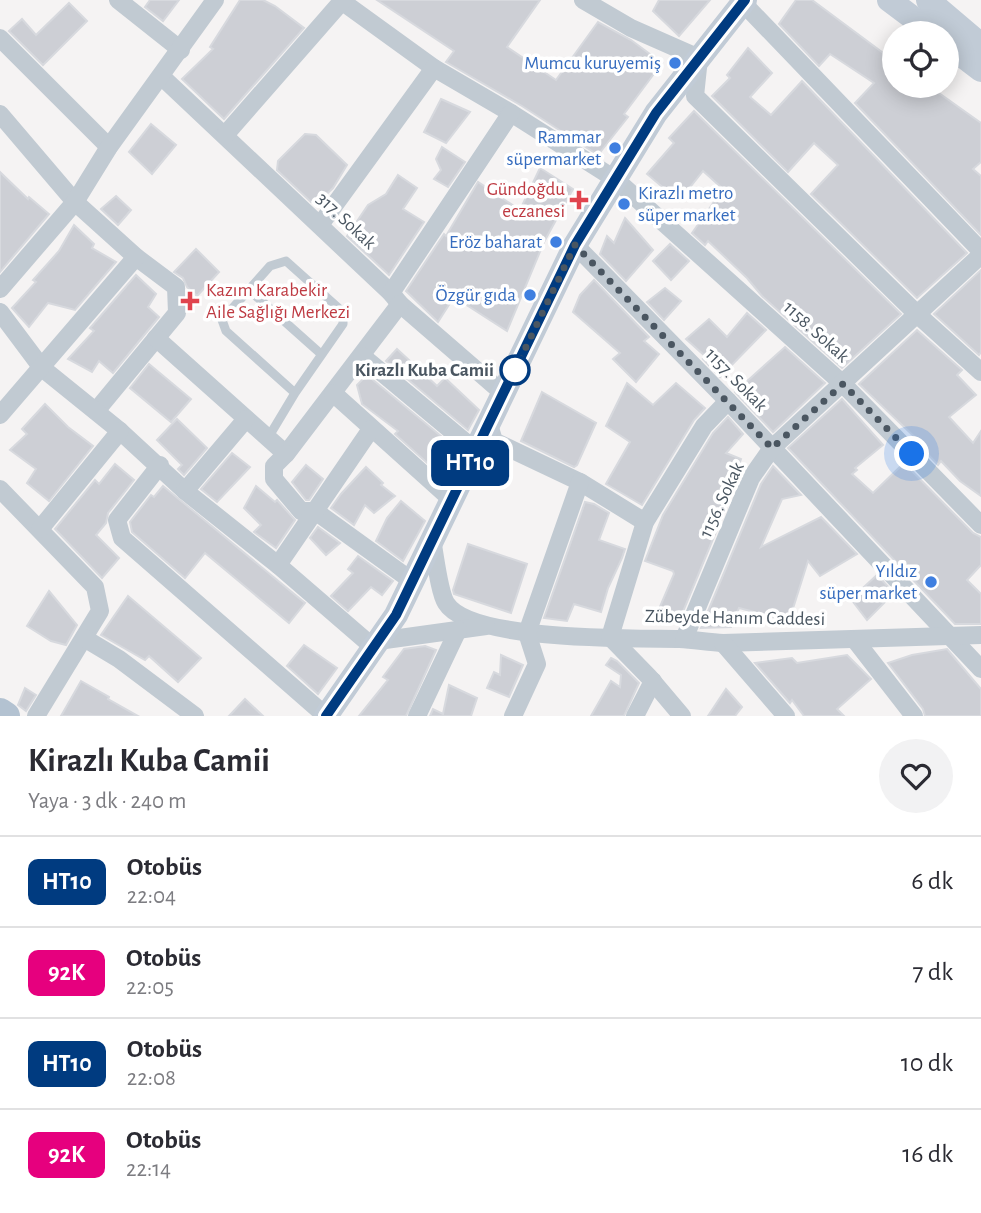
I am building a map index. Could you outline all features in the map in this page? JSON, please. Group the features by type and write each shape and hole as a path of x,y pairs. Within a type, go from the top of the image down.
{"main road":[{"path":"889,0 917,21"},
{"path":"928,0 981,45"},
{"path":"326,716 396,615 575,245 656,113 744,1"},
{"path":"959,53 981,70"},
{"path":"0,712 6,716"}],"street":[{"path":"118,0 181,50"},
{"path":"0,289 75,202 109,147 215,0"},
{"path":"225,135 342,0"},
{"name":"1158. Sokak","path":"342,0 434,68 615,179 843,384 981,524"},
{"path":"583,0 631,28 699,58 695,96 918,315 981,372"},
{"path":"744,1 981,253"},
{"path":"0,38 109,147"},
{"path":"320,225 434,68"},
{"name":"317. Sokak","path":"161,76 396,298 504,394"},
{"path":"412,581 315,511 302,510 274,479 274,466 362,356 511,113"},
{"path":"3,122 75,202 136,257 176,287 177,313 96,411"},
{"name":"1157. Sokak","path":"575,245 728,401 981,668"},
{"name":"1156. Sokak","path":"684,639 751,478 772,448 918,315 981,253"},
{"path":"0,415 136,257"},
{"path":"0,312 42,368 160,465 185,491 376,644"},
{"path":"156,338 286,454"},
{"path":"362,356 476,451"},
{"path":"333,393 452,500"},
{"path":"682,716 653,681 610,638 645,522 704,426 728,401"},
{"path":"185,491 246,419"},
{"path":"489,425 495,441 580,482 645,522"},
{"path":"278,565 371,429"},
{"path":"40,529 120,431"},
{"path":"160,465 117,520 122,538 326,716"},
{"path":"513,716 537,664 527,633 580,482"},
{"path":"0,489 95,586 100,611 36,716"},
{"name":"Zübeyde Hanım Caddesi","path":"432,540 444,601 456,614 489,626 527,633 723,643 981,635"},
{"name":"Zübeyde Hanım Caddesi","path":"376,644 489,626"},
{"path":"417,716 458,630"},
{"path":"84,638 119,659 195,716"},
{"path":"855,640 914,716"},
{"path":"723,643 786,716"},
{"path":"635,716 653,681"}],"lane":[{"path":"268,438 342,324 343,312 286,261 270,266 222,320 226,331 295,393"},
{"path":"248,289 321,354"}],"building":[{"path":"150,0 179,0 163,21 145,7"},
{"path":"240,0 263,0 304,28 224,119 182,79 213,49 210,47"},
{"path":"377,0 540,0 507,47 556,80 598,22 631,40 662,63 624,114 628,117 598,155 522,106 446,62 454,51"},
{"path":"659,0 710,0 679,36 653,11"},
{"path":"796,0 812,0 882,52 882,98 946,98 981,123 981,162 973,169 981,176 981,235 855,103 874,83 830,54 819,66 779,24"},
{"path":"69,3 87,21 43,65 9,31 22,19 36,35"},
{"path":"748,48 772,73 750,97 771,115 802,81 967,253 917,298 811,194 838,165 814,143 788,172 712,96 730,78 727,75"},
{"path":"441,99 470,112 446,143 424,132"},
{"path":"694,111 901,314 842,368 762,296 708,241 705,245 692,233 723,189 703,171 679,201 647,174 674,143 669,138"},
{"path":"151,124 176,145 152,174 129,152"},
{"path":"305,134 316,135 347,165 333,188 319,201 311,202 277,170 278,161"},
{"path":"442,147 465,162 448,187 434,179 441,170 436,159"},
{"path":"540,168 573,189 544,242 507,331 454,297 438,322 406,291 444,234 446,236 478,182 520,210"},
{"path":"0,172 28,199 29,197 49,214 0,272"},
{"path":"398,175 417,188 403,209 424,222 389,275 347,236 368,205 386,194"},
{"path":"116,196 131,210 118,225 101,209"},
{"path":"625,218 653,250 626,281 600,254 607,236 614,243"},
{"path":"74,225 94,244 92,248 116,262 75,310 48,303 29,327 12,308 36,282 33,280 59,251"},
{"path":"670,244 689,261 671,280 653,261"},
{"path":"196,249 219,272 197,296 187,287 183,278 174,272"},
{"path":"981,270 981,352 979,355 934,314"},
{"path":"136,275 156,294 148,307 159,317 113,373 99,361 92,372 68,359 94,331 90,328"},
{"path":"594,280 649,337 644,341 659,354 636,382 613,359 620,353 573,312 580,295"},
{"path":"665,288 681,301 664,320 647,302"},
{"path":"747,313 766,330 720,377 703,359 706,357 686,339 709,319 727,337"},
{"path":"917,330 962,370 957,375 976,395 949,417 973,443 981,431 981,496 960,481 941,461 938,465 920,446 922,444 859,384"},
{"path":"785,347 825,383 773,432 735,392"},
{"path":"397,349 437,386 445,378 479,410 468,430 386,361"},
{"path":"149,364 191,399 171,422 130,388"},
{"path":"367,375 459,451 444,478 395,434 398,431 362,404 357,385"},
{"path":"627,383 653,405 676,383 705,408 694,420 642,505 606,484 630,442 606,426"},
{"path":"542,392 596,423 574,467 521,441"},
{"path":"842,399 883,445 855,468 857,470 852,474 873,493 904,463 973,533 981,537 981,565 967,580 981,594 981,624 955,624 788,448"},
{"path":"45,404 68,427 93,446 49,501 27,483 36,469 10,450 27,434 22,429"},
{"path":"728,417 743,434 726,453 741,459 721,514 725,510 680,619 659,609 673,571 645,561 663,515 713,433"},
{"path":"177,419 207,448 184,475 178,469 182,465 157,440"},
{"path":"232,453 250,467 217,502 201,489"},
{"path":"115,464 134,480 108,513 106,523 96,535 119,558 102,578 55,529 95,480 99,484"},
{"path":"306,465 323,479 309,500 306,500 292,482"},
{"path":"773,466 801,495 782,499 761,547 821,517 857,554 820,576 808,561 789,621 739,608 731,627 701,628 761,484"},
{"path":"366,467 383,483 381,485 395,496 374,513 365,505 354,525 331,508"},
{"path":"163,486 305,603 289,623 205,553 185,578 132,532 130,522 151,495 154,497"},
{"path":"256,486 275,502 277,500 295,520 276,548 254,532 261,525 244,508"},
{"path":"401,501 425,521 403,561 376,541 387,518"},
{"path":"585,502 609,513 599,540 625,549 622,558 608,588 601,612 574,604 567,621 544,618"},
{"path":"318,527 340,543 326,555 310,538"},
{"path":"468,544 527,564 511,613 454,594"},
{"path":"358,556 393,581 382,595 371,587 348,611 331,596 353,573 348,569"},
{"path":"877,575 894,593 867,620 851,599"},
{"path":"49,591 77,625 66,645 51,641 27,626"},
{"path":"128,596 201,658 178,682 149,656 145,660 101,635"},
{"path":"304,645 337,668 318,694 287,666"},
{"path":"425,646 436,650 406,716 359,716 388,680 383,677 404,649"},
{"path":"947,649 981,689 981,716 925,716 923,709 888,663 912,655"},
{"path":"501,655 523,665 509,697 487,688 494,672 500,675"},
{"path":"847,655 871,679 837,709 844,716 804,716 755,663 792,658 797,663"},
{"path":"611,658 639,683 624,716 591,716 611,681 620,687 621,675 606,665"},
{"path":"81,681 109,697 108,699 138,716 61,716"},
{"path":"449,685 477,698 471,716 430,716 433,709 443,714"},
{"path":"25,688 36,695 26,711 18,705"},
{"path":"726,689 742,707 735,716 708,716"},
{"path":"245,699 263,716 229,716"}],"bus line":[{"name":"HT10","path":"326,716 396,615 575,245 656,113 745,0"}],"place":[{"name":"Mumcu kuruyemiş","path":"675,63"},
{"name":"Rammar süpermarket","path":"615,148"},
{"name":"Gündoğdu eczanesi","path":"579,200"},
{"name":"Kirazlı metro süper market","path":"624,204"},
{"name":"Eröz baharat","path":"556,242"},
{"name":"Özgür gıda","path":"530,295"},
{"name":"Kazım Karabekir Aile Sağlığı Merkezi","path":"190,301"},
{"name":"Kirazlı Kuba Camii","path":"515,370"},
{"name":"Yıldız süper market","path":"931,582"}],"route":[{"path":"515,370 575,245 772,448 843,384 912,454"}]}
